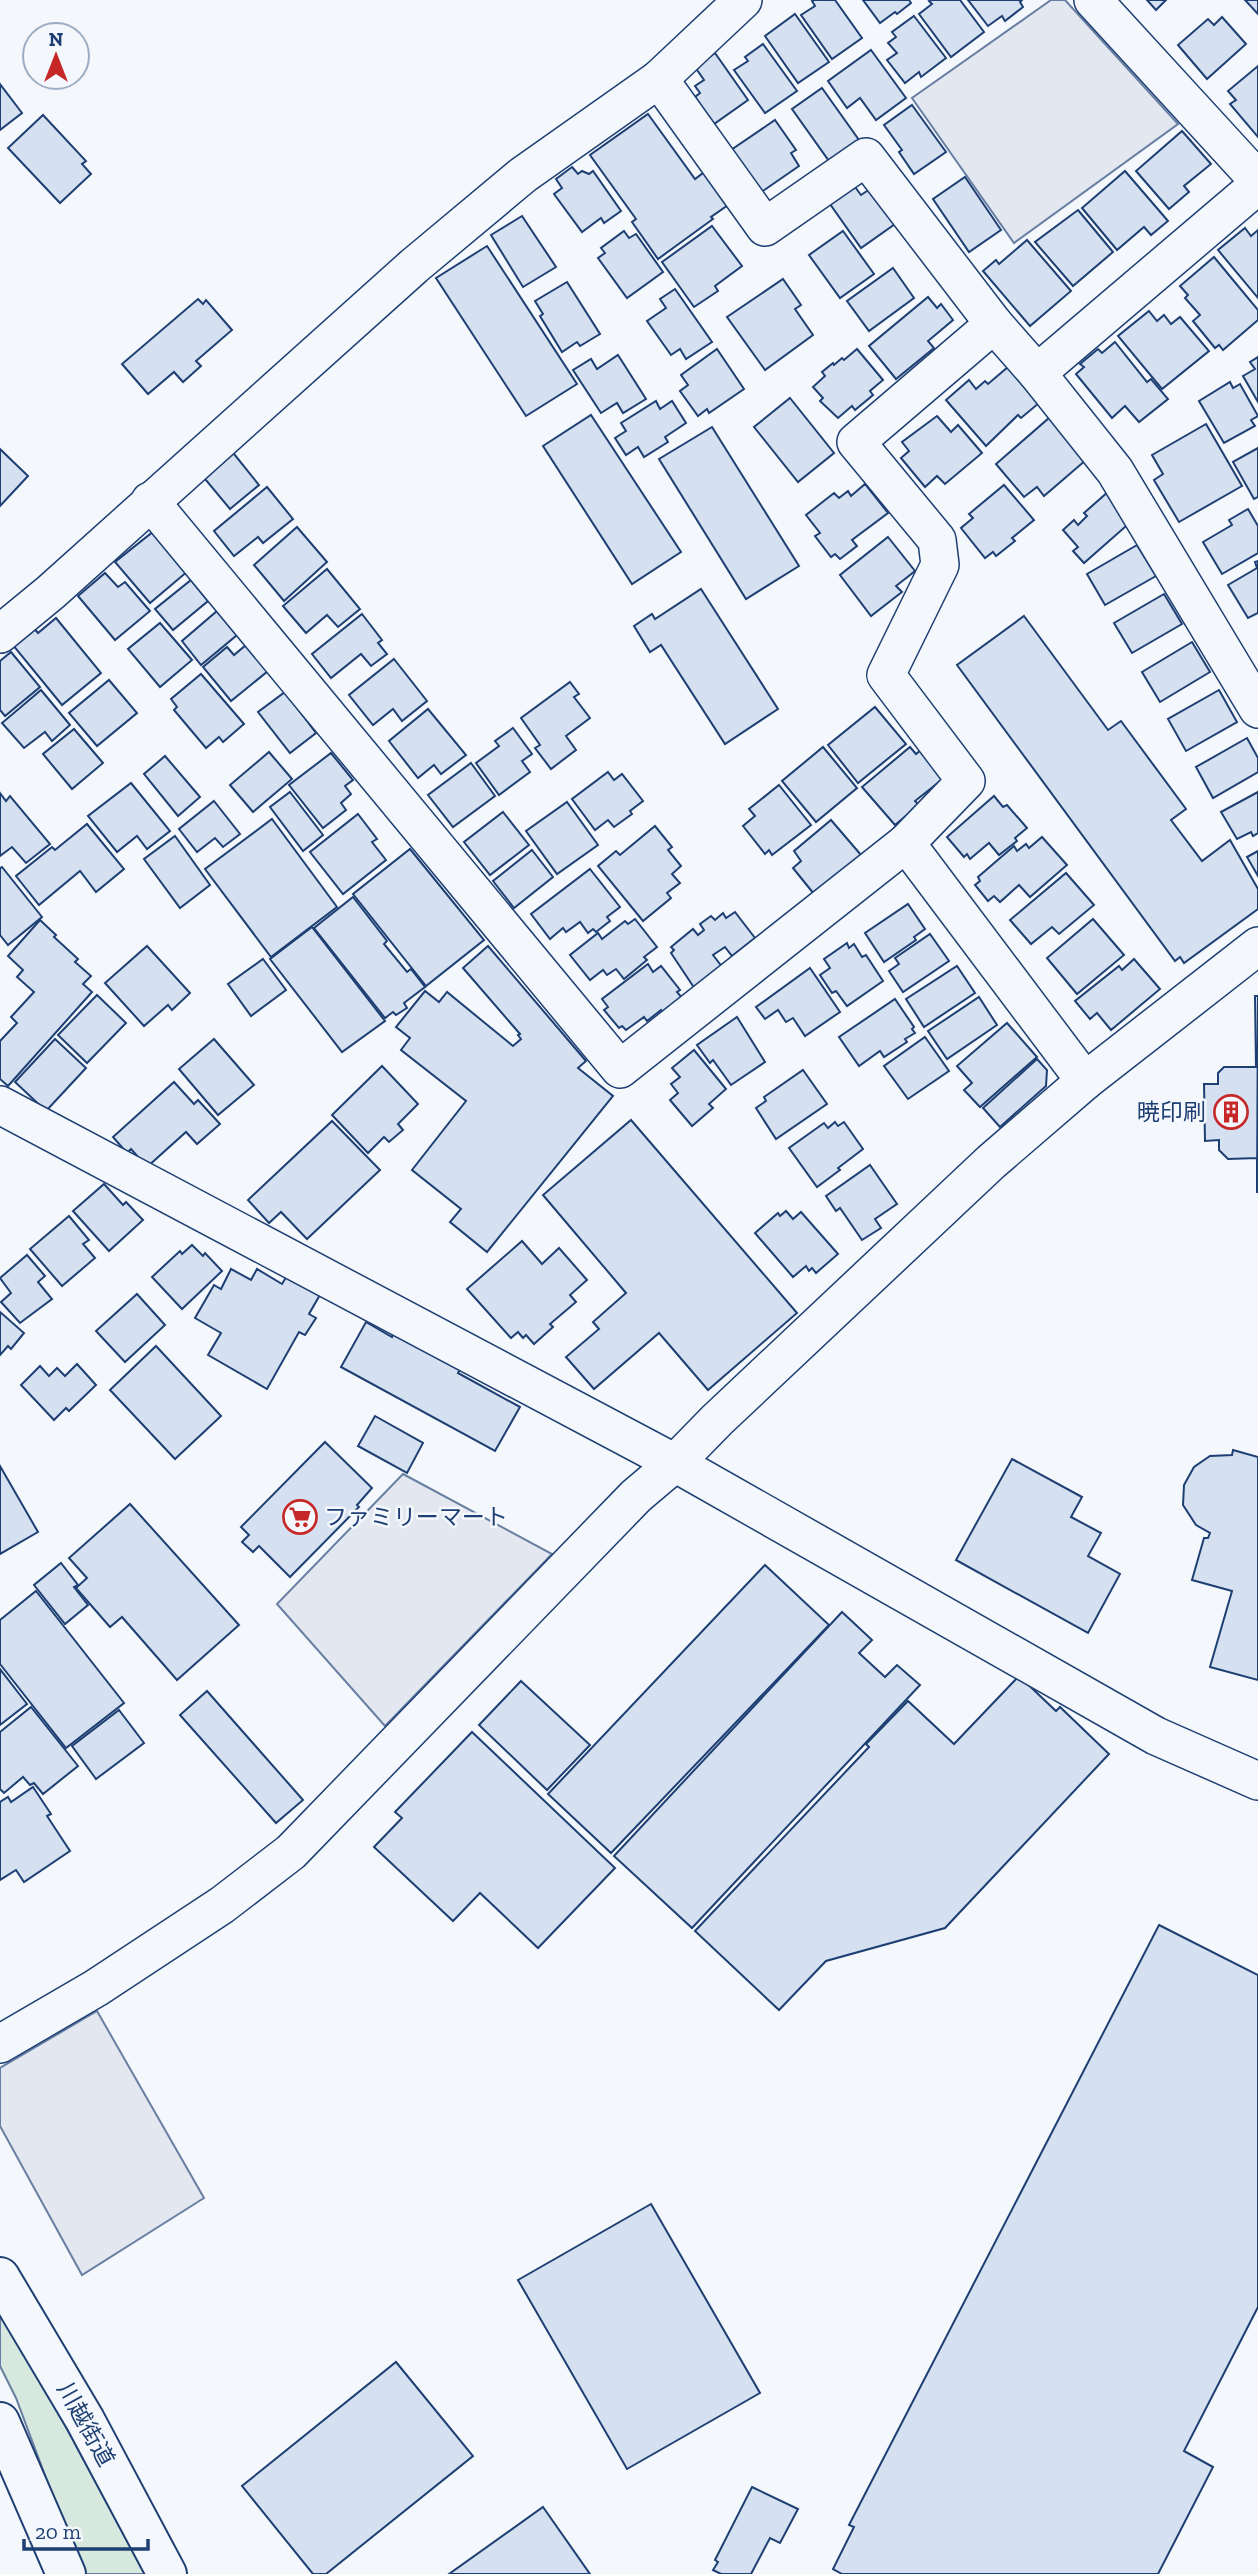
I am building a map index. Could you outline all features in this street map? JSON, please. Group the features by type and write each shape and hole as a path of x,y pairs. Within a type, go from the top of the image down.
{"highway":[{"name":"川越街道","path":"0,2277 85,2420 167,2574"},
{"path":"0,2422 66,2574"}],"street":[{"path":"0,634 51,592 414,266 513,184 659,79 743,0"},
{"path":"1037,373 1258,183 1093,0"},
{"path":"659,79 765,227 866,157 995,324 1115,471 1258,709"},
{"path":"150,501 620,1069 906,843 966,781 886,675 940,565 937,540 856,442 995,324"},
{"path":"906,843 1086,1082"},
{"path":"0,2044 96,1988 222,1906 291,1852 636,1496 675,1463 990,1162 1258,946"},
{"path":"0,1105 675,1463 1156,1736 1258,1781"}],"shaded area":[{"path":"1051,0 1065,0 1178,124 1014,243 912,98"},
{"path":"403,1474 552,1554 385,1726 277,1604"},
{"path":"97,2011 204,2198 82,2275 0,2126 0,2068"},
{"path":"0,2305 145,2574 82,2574 16,2398 0,2366"}],"building":[{"path":"835,0 862,38 832,59 801,15 815,6 812,1"},
{"path":"863,0 909,0 911,3 880,23"},
{"path":"960,0 984,32 951,57 919,14 932,4 929,1"},
{"path":"968,0 1022,0 1020,2 1023,7 1005,21 1002,16 988,26"},
{"path":"1147,0 1166,0 1156,10"},
{"path":"1245,0 1258,0 1258,14"},
{"path":"795,14 829,62 798,83 765,36"},
{"path":"914,16 946,58 921,77 919,72 905,83 887,60 897,53 888,43 896,37 892,32"},
{"path":"1222,17 1246,44 1207,79 1178,45 1208,19 1214,25"},
{"path":"763,44 797,91 765,113 734,70 748,61 745,57"},
{"path":"871,50 906,98 876,120 860,98 847,108 828,81"},
{"path":"715,53 748,100 714,124 695,97 700,93 695,86 704,80 695,67"},
{"path":"1258,66 1258,137 1230,104 1236,100 1228,91"},
{"path":"0,84 22,113 0,130"},
{"path":"822,88 859,140 829,161 792,109"},
{"path":"912,105 946,152 914,174 899,152 902,150 884,125"},
{"path":"648,114 695,179 707,170 731,203 658,259 632,222 636,219 590,155"},
{"path":"43,115 86,161 82,164 91,174 60,203 8,148"},
{"path":"775,120 796,150 791,153 799,166 760,193 731,150"},
{"path":"1182,131 1211,164 1184,186 1189,192 1169,209 1136,171"},
{"path":"572,167 578,174 582,171 589,174 593,171 621,211 604,223 601,218 582,232 554,194 562,188 556,179"},
{"path":"1125,171 1168,221 1151,235 1144,227 1117,250 1082,208"},
{"path":"965,177 1001,230 969,252 933,199"},
{"path":"855,187 861,195 870,189 895,224 861,248 830,204"},
{"path":"1078,210 1113,252 1073,286 1035,242"},
{"path":"522,216 556,267 523,287 491,235"},
{"path":"712,226 742,266 715,286 718,291 694,307 662,262"},
{"path":"1245,228 1251,236 1258,230 1258,298 1218,250"},
{"path":"624,231 629,238 636,234 663,272 627,298 598,258 605,253 601,248"},
{"path":"843,231 874,274 840,298 809,255"},
{"path":"1027,240 1071,291 1030,326 983,271 996,260 999,264"},
{"path":"487,246 577,384 526,416 436,278"},
{"path":"1214,257 1258,310 1258,320 1223,350 1219,345 1215,348 1193,321 1200,315 1185,298 1188,295 1180,286"},
{"path":"893,268 914,298 869,331 847,301"},
{"path":"783,279 801,305 795,309 813,335 765,370 727,317"},
{"path":"567,282 600,334 580,346 577,342 562,352 540,316 543,314 535,301"},
{"path":"675,289 712,342 686,359 680,349 671,355 647,321 666,308 660,299"},
{"path":"928,297 937,308 941,304 953,320 928,341 934,348 896,379 869,346"},
{"path":"198,299 203,304 206,300 232,330 196,361 201,366 183,382 174,372 148,394 122,364"},
{"path":"1149,311 1157,321 1164,315 1171,324 1180,317 1209,351 1162,389 1118,336"},
{"path":"1115,342 1147,382 1151,379 1168,399 1139,422 1125,406 1112,418 1076,374 1084,367 1080,364 1098,349 1102,353"},
{"path":"717,349 744,389 709,413 707,409 698,416 680,391 688,385 681,375"},
{"path":"857,349 883,380 870,391 873,395 855,410 852,406 838,418 820,401 823,398 813,387 825,376 822,372"},
{"path":"618,355 646,399 623,413 617,403 601,413 573,370 591,359 597,369"},
{"path":"1258,357 1258,402 1243,376 1255,369 1250,362"},
{"path":"1008,367 1039,403 1021,418 1018,415 986,446 946,400 969,380 976,389 985,381 988,384"},
{"path":"1230,382 1233,388 1240,384 1258,416 1251,420 1255,426 1224,443 1199,401"},
{"path":"790,398 834,453 798,482 754,427"},
{"path":"656,401 660,409 672,401 686,423 665,437 668,442 644,457 638,447 626,455 615,438 626,431 621,423"},
{"path":"591,415 681,552 632,584 543,446"},
{"path":"937,416 951,432 958,425 982,453 945,484 937,476 925,487 901,458 909,451 902,442"},
{"path":"1049,418 1086,460 1044,496 1037,487 1024,497 996,464"},
{"path":"1206,424 1242,486 1179,522 1154,480 1163,474 1152,455"},
{"path":"712,427 799,566 746,599 659,459"},
{"path":"1258,448 1258,497 1254,499 1233,462"},
{"path":"0,449 28,476 0,506"},
{"path":"230,449 259,485 230,509 200,473"},
{"path":"865,484 888,513 852,540 857,546 840,559 835,554 831,557 815,536 820,533 806,515 834,493 839,498 848,491 851,496"},
{"path":"1004,485 1034,520 1012,538 1015,541 996,556 993,552 985,558 961,528 973,518 969,514"},
{"path":"267,487 293,519 263,543 258,537 234,556 214,531"},
{"path":"1109,491 1133,520 1084,563 1073,551 1078,547 1063,530 1074,520 1078,525 1087,516 1084,513"},
{"path":"1248,509 1258,526 1258,553 1222,574 1203,542 1232,525 1229,520"},
{"path":"297,527 327,562 284,601 254,565"},
{"path":"154,531 188,571 150,603 115,562"},
{"path":"888,537 915,571 896,586 902,592 871,616 840,575"},
{"path":"1137,545 1156,576 1105,605 1087,574"},
{"path":"1258,561 1258,613 1248,618 1228,585 1257,568 1255,562"},
{"path":"327,569 360,609 338,627 327,615 306,633 283,606"},
{"path":"105,573 118,587 125,582 150,611 115,640 78,596"},
{"path":"191,580 208,601 173,630 155,609"},
{"path":"701,589 778,709 725,744 661,645 650,652 634,626 652,614 655,619"},
{"path":"1164,594 1182,624 1132,653 1114,623"},
{"path":"217,611 237,635 201,665 182,641"},
{"path":"362,614 382,640 378,643 387,654 371,666 361,654 331,678 312,654"},
{"path":"1024,616 1108,730 1121,721 1186,809 1171,820 1202,861 1230,840 1258,889 1258,909 1184,963 1180,957 1175,961 957,665"},
{"path":"56,618 101,673 62,705 12,644 33,627 38,633"},
{"path":"160,623 192,660 160,687 128,649"},
{"path":"1192,642 1210,672 1160,702 1142,672"},
{"path":"246,645 268,671 231,701 203,667 227,647 234,655"},
{"path":"11,652 40,687 5,716 0,710 0,661"},
{"path":"394,659 427,701 402,721 393,709 373,725 349,695"},
{"path":"201,674 244,724 223,742 219,737 206,748 174,710 177,707 171,699"},
{"path":"109,680 137,713 97,746 69,713"},
{"path":"570,682 579,694 574,697 590,718 566,736 576,750 551,769 535,748 540,745 521,718"},
{"path":"41,690 70,725 52,741 45,732 24,748 2,723"},
{"path":"1219,690 1237,722 1186,751 1168,719"},
{"path":"285,692 316,733 290,753 258,712"},
{"path":"875,707 906,744 858,783 828,745"},
{"path":"428,709 466,755 441,774 434,765 418,778 389,741"},
{"path":"513,728 532,754 522,761 530,772 499,795 476,763 499,746 495,741"},
{"path":"74,729 103,763 72,789 43,754"},
{"path":"1247,738 1258,758 1258,772 1213,798 1196,767"},
{"path":"823,747 857,788 816,822 782,781"},
{"path":"910,747 916,754 921,750 944,778 915,801 919,805 895,825 862,787"},
{"path":"269,752 292,779 253,812 230,785"},
{"path":"331,753 353,780 345,786 351,794 341,803 346,810 323,828 289,785"},
{"path":"165,756 200,797 178,816 144,774"},
{"path":"471,763 495,796 453,827 428,795"},
{"path":"608,772 614,780 622,774 643,801 630,811 632,814 614,827 608,820 595,830 572,799"},
{"path":"131,783 170,831 147,849 137,836 117,852 88,816"},
{"path":"779,785 811,825 772,855 769,850 765,854 743,826 755,816 749,809"},
{"path":"290,792 323,835 303,851 270,807"},
{"path":"1258,792 1258,833 1253,836 1251,832 1237,839 1221,812"},
{"path":"0,793 6,801 10,796 50,844 26,863 12,847 0,856"},
{"path":"994,796 1003,807 1007,805 1027,828 1015,838 1017,841 999,855 989,843 970,859 967,854 964,857 947,837"},
{"path":"214,801 240,834 223,847 215,838 197,852 179,829"},
{"path":"567,802 598,845 557,874 526,831"},
{"path":"503,812 529,845 490,875 464,842"},
{"path":"358,814 377,839 372,842 386,860 343,894 310,852"},
{"path":"272,819 337,907 271,957 205,869"},
{"path":"831,820 861,855 814,894 793,868 801,861 794,851"},
{"path":"87,824 124,869 96,892 80,871 39,905 16,876 52,847 55,850"},
{"path":"655,826 672,847 668,850 681,866 672,874 680,883 667,893 671,898 643,921 598,866 616,851 620,855"},
{"path":"175,836 210,885 180,908 144,859"},
{"path":"1042,837 1067,865 1030,897 1019,885 1000,902 994,896 988,901 975,885 980,881 978,877 1014,846 1017,851 1026,844 1029,848"},
{"path":"410,849 484,940 426,986 353,894"},
{"path":"532,850 553,877 514,908 493,881"},
{"path":"1258,851 1258,876 1247,857"},
{"path":"2,867 42,917 8,945 0,935"},
{"path":"590,869 620,907 607,917 610,921 596,932 593,929 588,933 580,922 566,932 563,928 550,939 531,914"},
{"path":"1066,873 1094,905 1059,934 1052,927 1031,944 1010,920"},
{"path":"353,897 387,941 384,944 407,972 411,969 425,987 404,1003 407,1008 396,1015 393,1012 385,1018 314,928"},
{"path":"908,904 925,929 914,937 916,940 884,962 865,933"},
{"path":"735,912 755,938 732,956 725,947 713,955 723,968 695,989 671,953 674,950 671,947 693,929 698,935 704,930 700,924 711,916 715,920 723,913 726,918"},
{"path":"635,919 657,947 644,957 647,960 624,979 616,969 607,975 603,970 590,980 570,955 598,933 602,939 625,921 628,924"},
{"path":"1093,919 1124,955 1077,994 1047,958"},
{"path":"40,920 78,959 75,962 91,976 83,984 92,992 8,1086 0,1079 0,1041 17,1023 11,1017 34,992 17,977 23,970 8,956"},
{"path":"312,927 385,1021 342,1052 270,959"},
{"path":"930,934 949,961 903,992 889,971 899,964 895,958"},
{"path":"847,943 849,948 854,944 862,957 866,955 883,981 847,1006 836,991 832,993 820,975 830,968 824,959"},
{"path":"147,946 190,993 172,1010 168,1005 144,1026 105,983"},
{"path":"488,946 586,1061 578,1068 613,1096 487,1252 450,1222 461,1209 412,1170 466,1101 401,1050 410,1038 396,1027 425,991 439,1002 447,992 513,1046 521,1039 518,1035 520,1034 463,968"},
{"path":"263,959 286,990 251,1016 228,984"},
{"path":"1134,959 1160,989 1111,1030 1097,1013 1090,1019 1075,1001 1119,966 1122,970"},
{"path":"648,964 653,972 661,966 680,990 677,992 683,999 663,1014 661,1010 647,1021 644,1017 626,1030 622,1026 619,1028 604,1010 608,1007 602,999"},
{"path":"957,966 975,993 924,1027 906,999"},
{"path":"810,968 840,1012 805,1036 793,1018 786,1022 778,1010 765,1019 756,1007"},
{"path":"97,995 126,1023 87,1063 58,1035"},
{"name":"暁印刷","path":"1255,996 1258,996 1257,1193 1257,1158 1228,1159 1219,1150 1219,1140 1205,1141 1204,1084 1218,1084 1218,1073 1224,1067 1256,1067"},
{"path":"979,997 997,1025 947,1059 928,1031"},
{"path":"895,999 914,1027 912,1029 915,1033 905,1039 907,1042 884,1057 880,1051 859,1066 839,1037"},
{"path":"737,1017 765,1062 731,1085 713,1060 710,1063 697,1045"},
{"path":"1007,1023 1037,1057 980,1107 964,1090 972,1083 957,1066"},
{"path":"925,1037 949,1071 908,1099 884,1066"},
{"path":"55,1039 86,1068 46,1111 15,1082"},
{"path":"214,1039 254,1085 218,1115 179,1069"},
{"path":"694,1050 726,1089 709,1104 713,1108 692,1126 670,1100 678,1093 671,1084 680,1077 672,1068"},
{"path":"1037,1059 1047,1070 1046,1086 1000,1127 983,1108"},
{"path":"382,1066 418,1104 398,1124 403,1130 389,1142 384,1137 368,1153 332,1115"},
{"path":"803,1070 827,1104 776,1139 756,1108 766,1101 764,1097"},
{"path":"174,1082 194,1104 198,1100 220,1124 197,1144 186,1132 147,1167 131,1149 127,1153 113,1137"},
{"path":"631,1120 797,1313 708,1390 659,1333 594,1389 566,1357 599,1329 593,1322 626,1293 543,1195"},
{"path":"332,1121 380,1170 307,1239 281,1212 269,1223 248,1200"},
{"path":"835,1122 838,1126 844,1122 863,1149 817,1187 789,1148 824,1123 828,1128"},
{"path":"870,1165 897,1204 875,1219 881,1228 862,1240 840,1208 836,1211 826,1196"},
{"path":"104,1184 123,1205 126,1202 143,1220 109,1251 73,1211"},
{"path":"786,1211 793,1219 801,1212 838,1254 816,1273 812,1268 809,1271 806,1266 793,1277 755,1233 778,1213 780,1216"},
{"path":"69,1216 89,1240 83,1244 95,1258 62,1286 30,1249"},
{"path":"522,1241 542,1264 559,1248 587,1280 570,1295 576,1302 550,1324 553,1327 534,1344 526,1335 523,1338 518,1332 511,1338 467,1289"},
{"path":"192,1245 203,1256 205,1253 222,1271 182,1309 152,1277 180,1251 182,1254"},
{"path":"27,1255 45,1276 38,1282 52,1299 20,1323 1,1302 11,1293 0,1278"},
{"path":"231,1269 251,1280 257,1269 282,1284 288,1274 321,1293 309,1314 316,1318 305,1335 299,1332 267,1389 208,1355 221,1333 195,1318 214,1285 221,1289"},
{"path":"137,1294 165,1325 125,1362 96,1331"},
{"path":"0,1312 24,1333 11,1349 8,1346 0,1355"},
{"path":"366,1322 392,1337 394,1332 461,1368 458,1373 520,1407 495,1451 341,1367"},
{"path":"156,1346 221,1416 175,1459 110,1390"},
{"path":"77,1364 96,1385 69,1411 66,1408 54,1420 21,1385 40,1366 49,1376 57,1368 65,1376"},
{"path":"375,1416 423,1443 407,1473 358,1446"},
{"name":"ファミリーマート","path":"325,1442 372,1488 357,1505 359,1507 290,1577 259,1546 253,1552 242,1542 249,1535 241,1527"},
{"path":"1233,1450 1258,1457 1258,1680 1210,1667 1232,1591 1192,1580 1204,1538 1208,1538 1210,1533 1196,1525 1183,1505 1184,1485 1194,1467 1210,1456 1232,1455"},
{"path":"1012,1459 1082,1497 1071,1517 1101,1533 1088,1556 1120,1574 1088,1633 956,1560"},
{"path":"0,1466 38,1532 0,1554"},
{"path":"130,1504 239,1625 177,1680 122,1617 110,1627 76,1588 87,1578 69,1558"},
{"path":"61,1563 78,1585 74,1587 88,1605 65,1624 34,1585"},
{"path":"765,1565 829,1625 611,1853 548,1794"},
{"path":"36,1591 124,1703 66,1748 0,1664 0,1620"},
{"path":"842,1612 872,1640 859,1653 885,1677 897,1665 920,1685 692,1928 614,1856"},
{"path":"0,1669 27,1704 0,1725"},
{"path":"1019,1676 1056,1711 1060,1707 1109,1754 945,1928 826,1961 779,2010 695,1931 869,1747 866,1744 908,1701 954,1744"},
{"path":"521,1681 590,1745 547,1790 479,1725"},
{"path":"207,1691 303,1800 276,1823 180,1715"},
{"path":"31,1707 78,1766 43,1794 34,1783 30,1785 23,1777 4,1793 0,1789 0,1732"},
{"path":"119,1710 144,1743 96,1779 72,1746"},
{"path":"472,1732 615,1868 538,1948 480,1893 453,1921 374,1847 402,1818 395,1812"},
{"path":"33,1787 51,1814 47,1816 70,1851 24,1882 16,1870 0,1880 0,1802 8,1797 11,1802"},
{"path":"1159,1925 1258,1975 1258,2307 1184,2451 1213,2467 1158,2574 842,2574 833,2569 854,2527 849,2525"},
{"path":"651,2204 760,2393 627,2469 518,2280"},
{"path":"396,2362 473,2456 326,2574 313,2574 242,2486"},
{"path":"752,2487 798,2509 780,2543 770,2538 751,2574 721,2574 713,2570 718,2562 715,2560"},
{"path":"543,2507 590,2574 449,2574"}],"place":[{"name":"暁印刷","path":"1231,1112"},
{"name":"ファミリーマート","path":"300,1517"}]}
